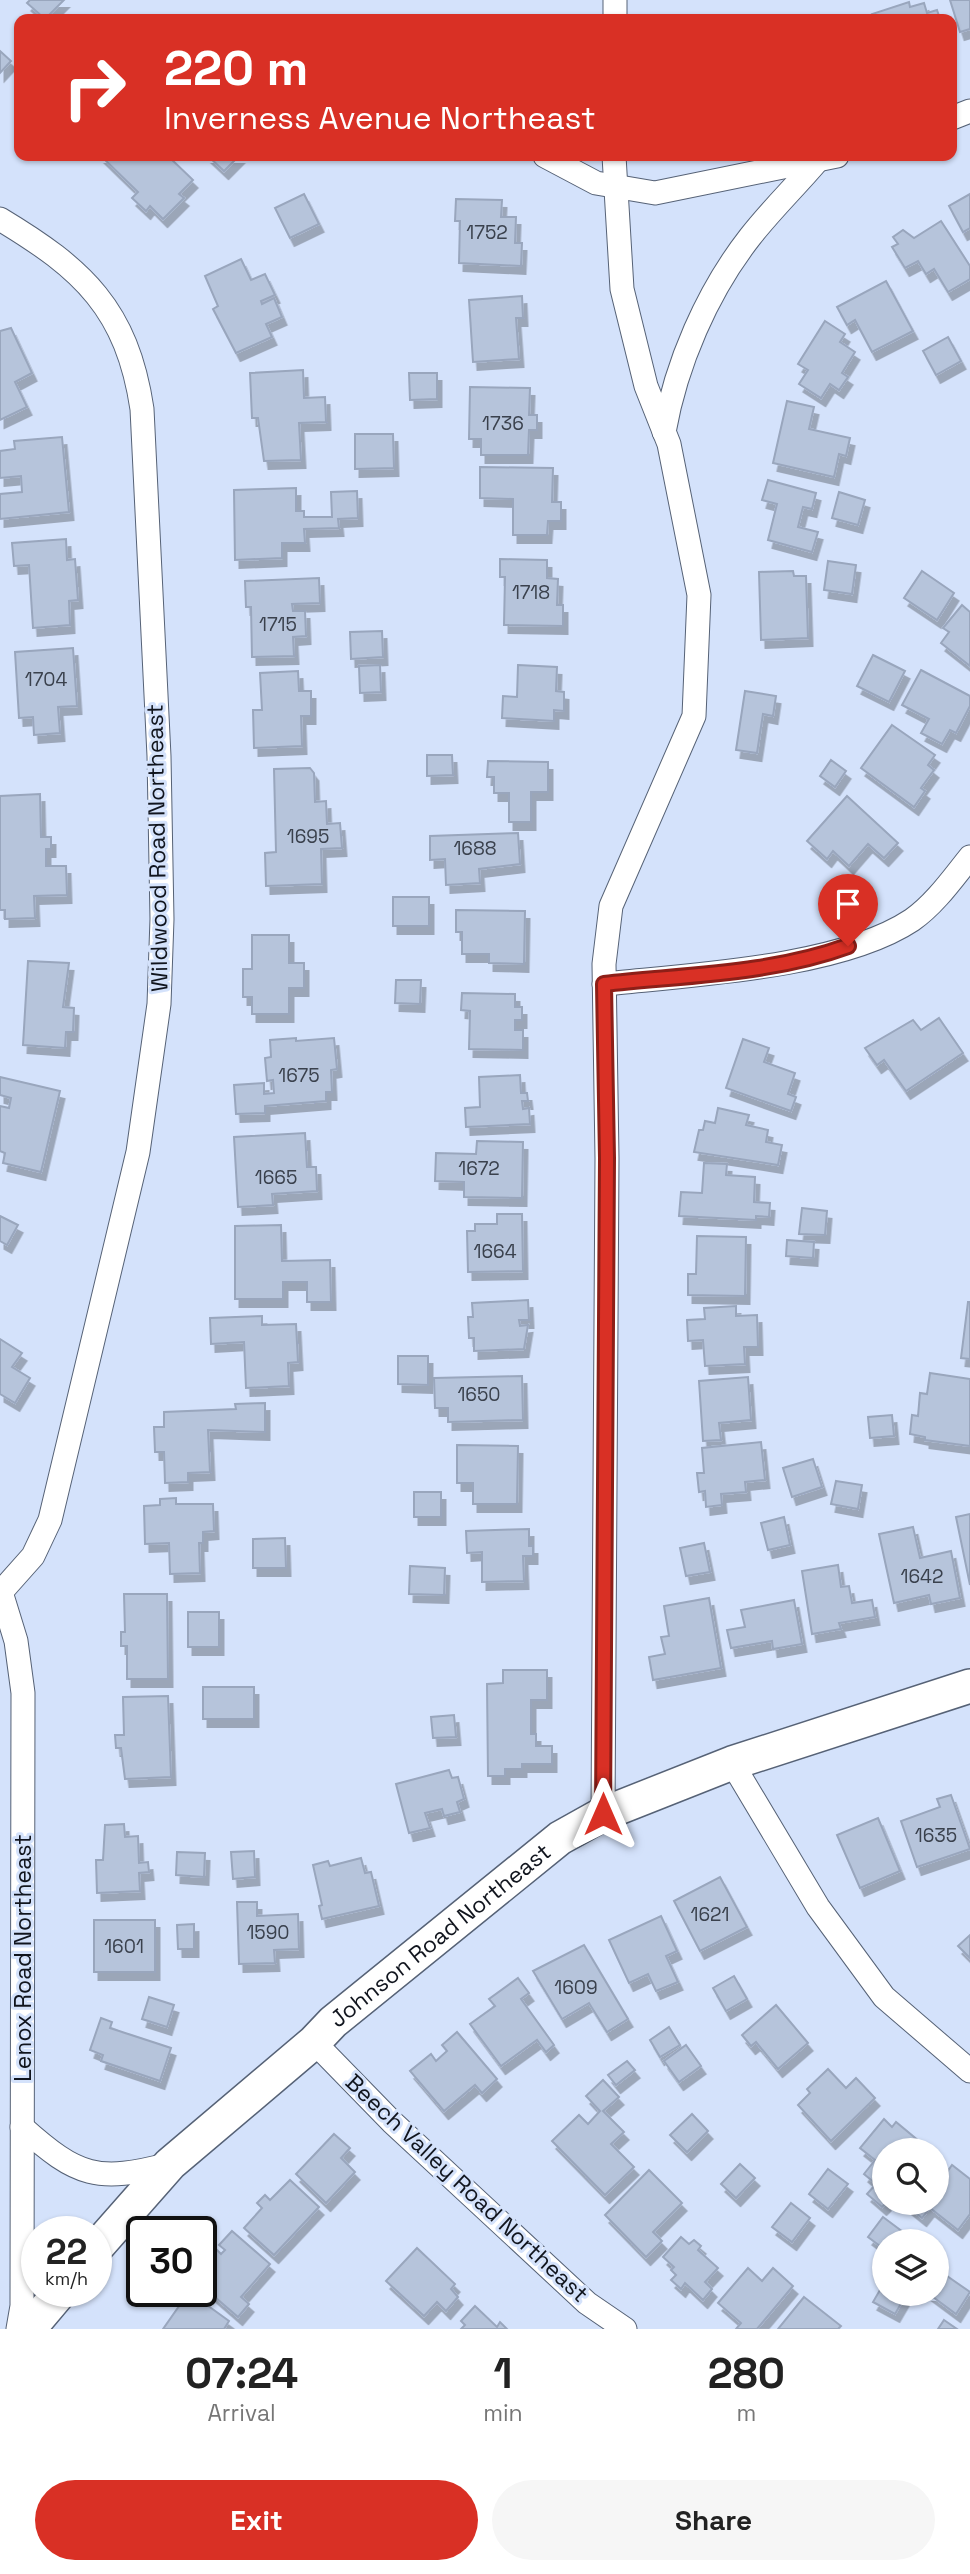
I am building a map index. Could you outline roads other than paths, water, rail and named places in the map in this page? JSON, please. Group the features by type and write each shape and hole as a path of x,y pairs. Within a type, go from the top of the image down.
{"street":[{"path":"554,161 596,183 655,193 812,161"},
{"path":"603,1814 607,1171 604,984 611,906 694,716 699,595 664,432 646,386 622,289 614,161"},
{"path":"664,432 678,373 722,280 750,237 824,161"},
{"name":"Wildwood Road Northeast","path":"0,219 71,266 96,293 117,324 138,380 142,409 158,728 162,919 157,1017 138,1152 50,1520 33,1556 1,1590"},
{"path":"604,984 734,971 830,953 912,919 939,894 970,857"},
{"name":"Lenox Road Northeast","path":"1,1590 16,1641 23,1693 11,1933 22,2127 22,2306 18,2329"},
{"name":"Johnson Road Northeast","path":"112,2230 170,2164 314,2042 333,2021 559,1838 603,1814 732,1763 970,1686"},
{"path":"732,1763 818,1908 884,1997 970,2071"},
{"name":"Beech Valley Road Northeast","path":"314,2042 392,2122 587,2302 625,2329"},
{"path":"22,2127 57,2158 88,2172 126,2176 170,2164"},
{"path":"29,2329 48,2307"}]}
